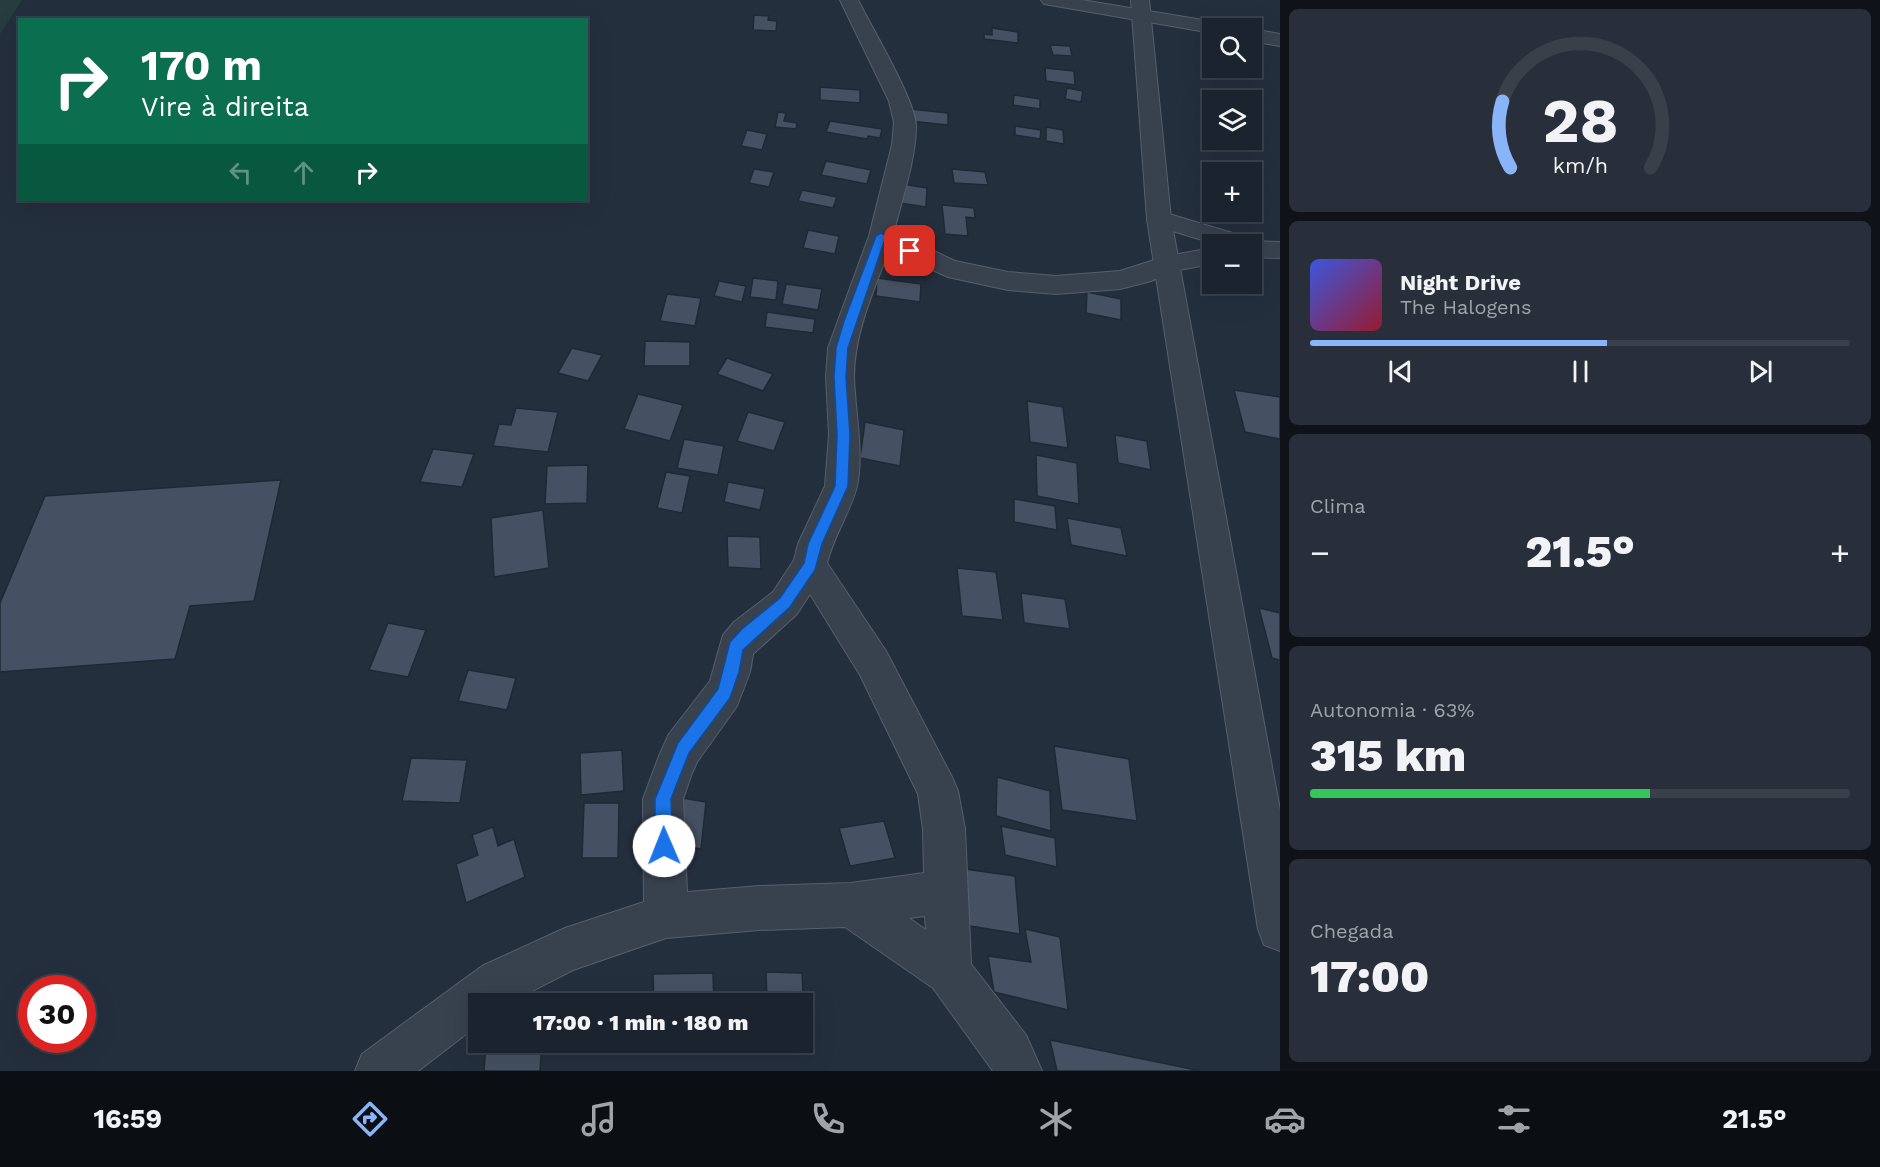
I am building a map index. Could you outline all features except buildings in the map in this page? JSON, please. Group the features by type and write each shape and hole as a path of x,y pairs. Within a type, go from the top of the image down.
{"street":[{"path":"666,916 663,799 673,770 683,748 724,693 732,672 736,647 747,634 785,603 810,565 815,544 841,486 844,435 840,377 842,348 881,236 903,145 905,122 899,101 849,0"},
{"path":"1050,0 1141,8 1202,24"},
{"path":"1141,8 1159,219 1280,929"},
{"path":"1262,37 1280,40"},
{"path":"1159,219 1205,234"},
{"path":"881,236 948,268 1056,285 1120,280 1142,275 1167,264 1202,258"},
{"path":"1262,249 1280,250"},
{"path":"810,565 873,663 939,791 944,829 949,972"},
{"path":"379,1071 498,982 566,950 666,916 759,908 851,905 945,892"},
{"path":"851,905 949,972 1009,1052 1018,1071"}],"green space":[{"path":"0,0 22,0 0,34"}],"route":[{"path":"664,846 663,799 683,748 724,693 732,672 736,647 747,634 785,603 810,565 815,544 841,486 844,435 840,377 842,348 881,236 910,251"}]}
